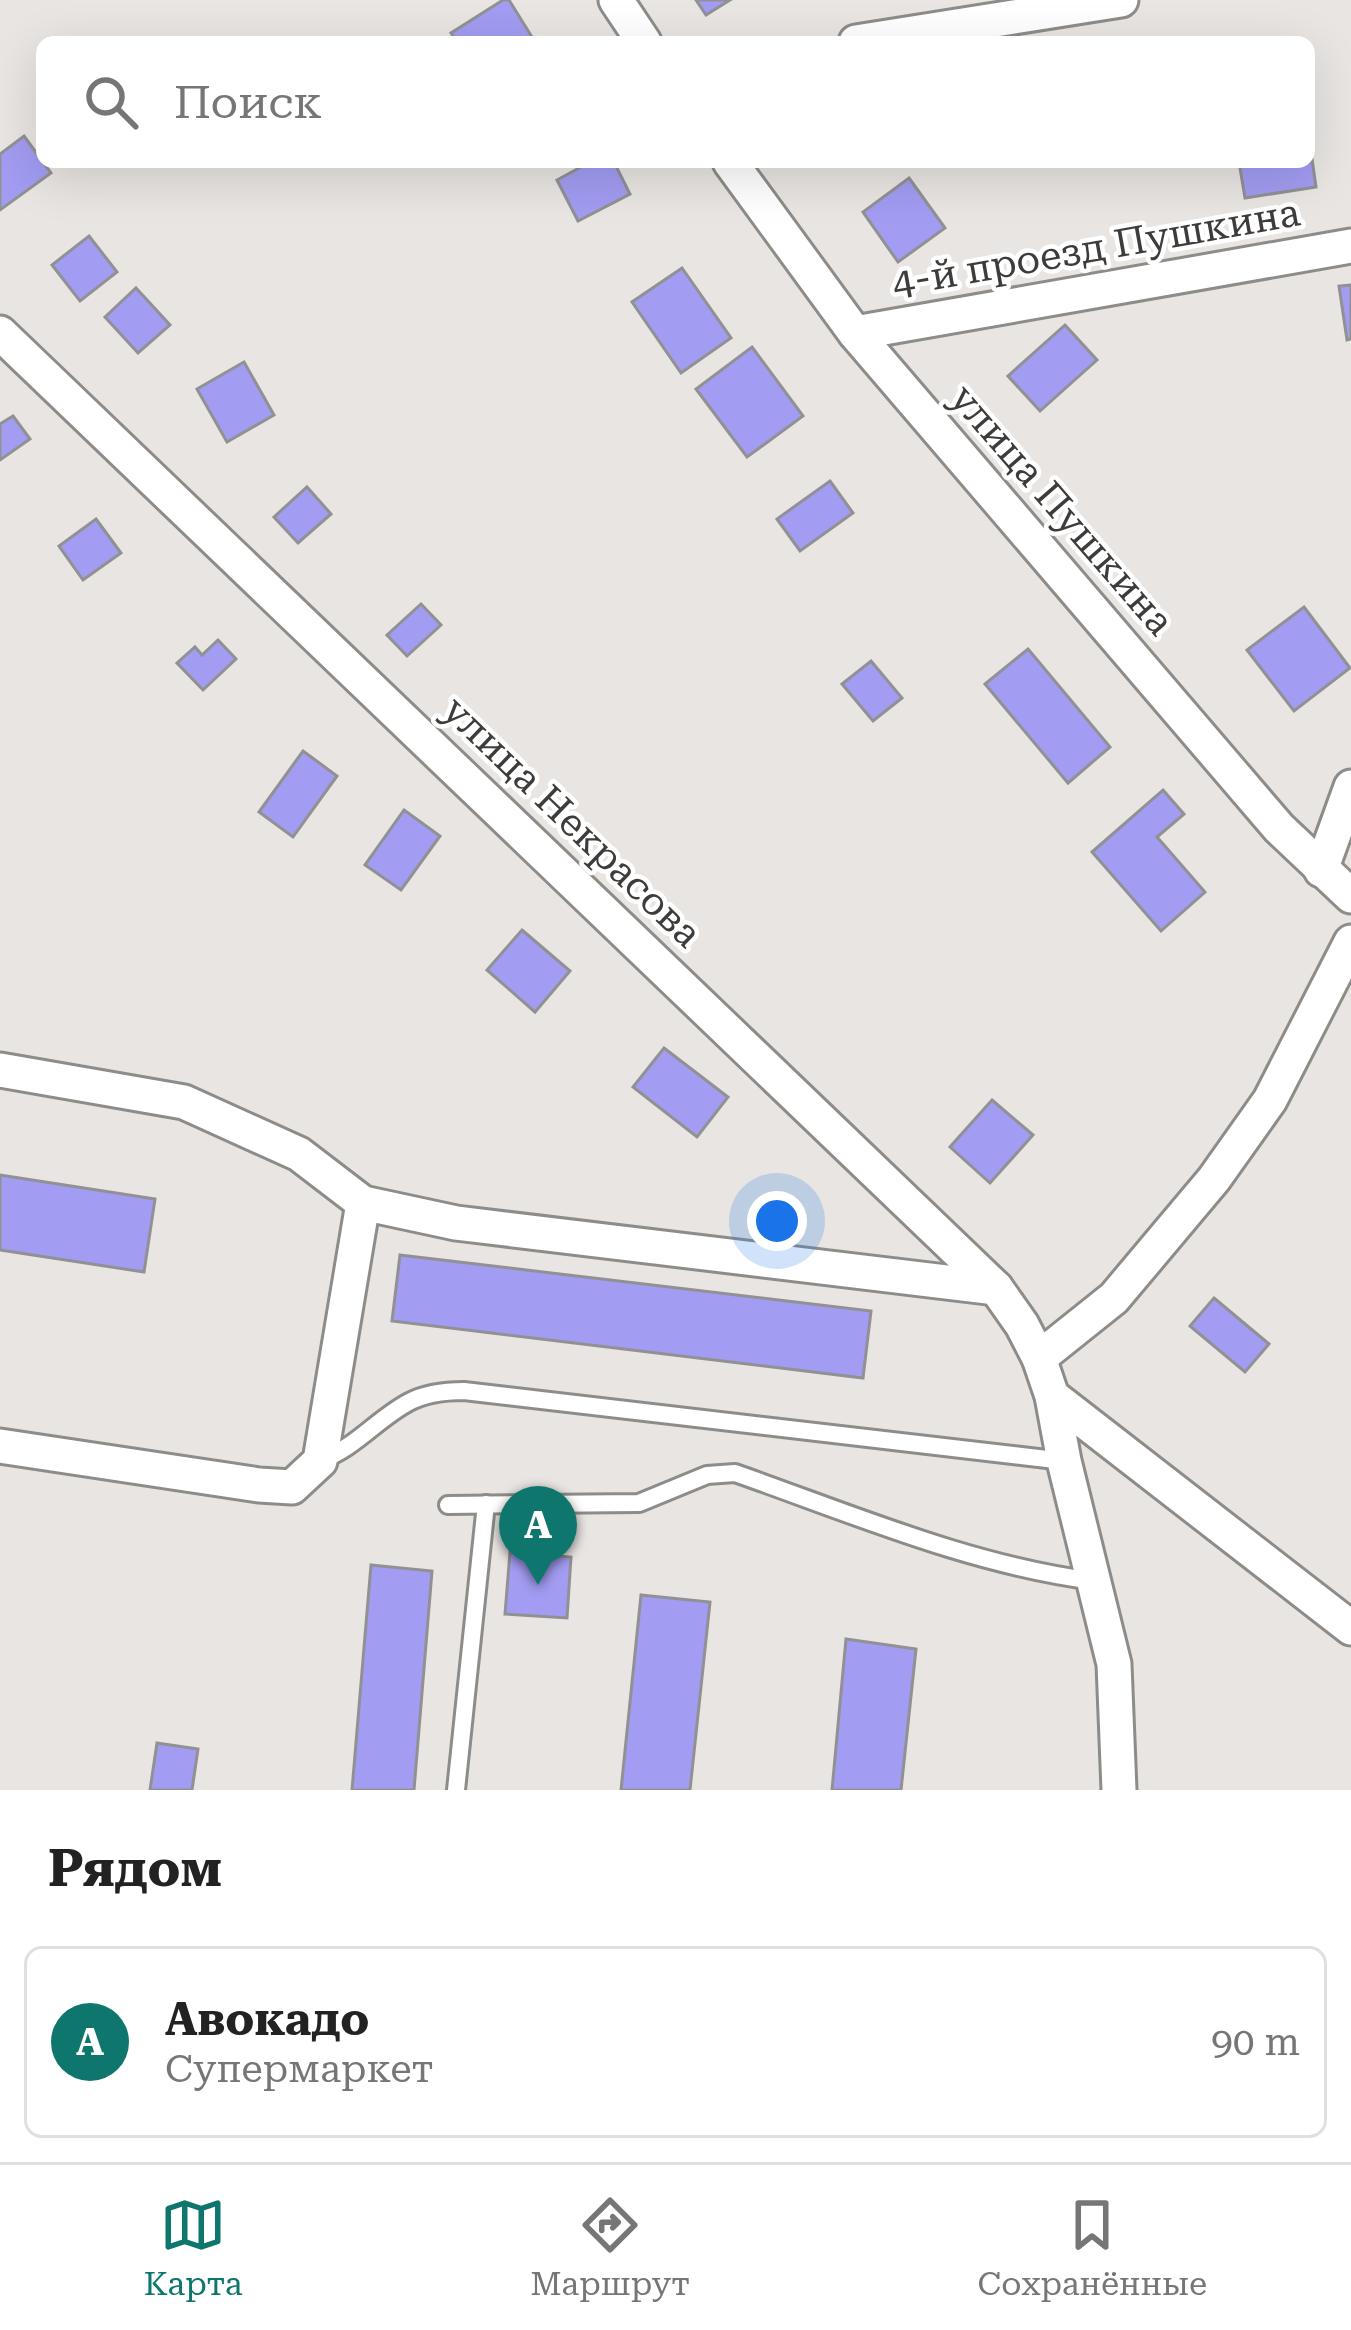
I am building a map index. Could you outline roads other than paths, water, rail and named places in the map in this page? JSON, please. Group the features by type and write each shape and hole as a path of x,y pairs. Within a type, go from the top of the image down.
{"street":[{"path":"616,0 640,36"},
{"path":"894,36 1120,0"},
{"name":"улица Пушкина","path":"734,168 855,333 1279,828 1351,896"},
{"name":"4-й проезд Пушкина","path":"855,333 1351,246"},
{"name":"улица Некрасова","path":"0,333 996,1288 1022,1325 1052,1396 1114,1664 1118,1790"},
{"path":"1321,870 1351,787"},
{"path":"1039,1358 1114,1298 1214,1179 1270,1100 1351,942"},
{"path":"0,1070 184,1102 299,1154 363,1203 456,1223 996,1288"},
{"path":"0,1445 292,1487 320,1460 363,1203"},
{"path":"1052,1396 1351,1628"}],"lane":[{"path":"320,1460 340,1453 408,1402 439,1391 464,1391 1064,1461"},
{"path":"448,1505 638,1503 707,1475 735,1473 962,1553 1043,1574 1094,1581"},
{"path":"456,1790 486,1504"}],"place":[{"name":"Авокадо","path":"538,1585"}]}
